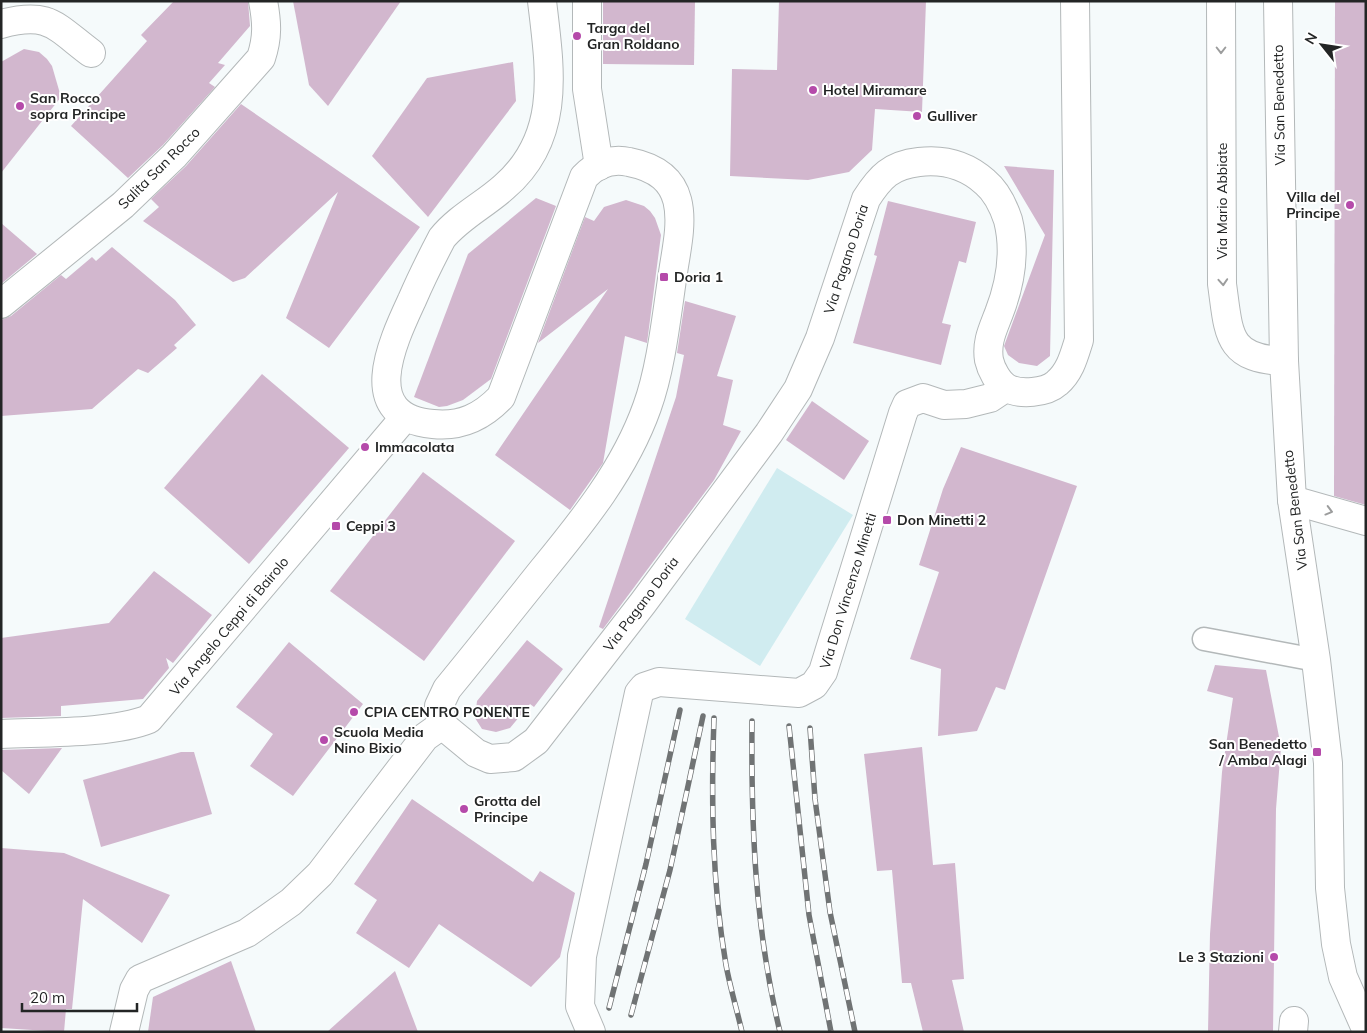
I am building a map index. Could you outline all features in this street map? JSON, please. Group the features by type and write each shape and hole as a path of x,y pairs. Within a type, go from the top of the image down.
{"street":[{"name":"Salita San Rocco","path":"1,304 123,205 174,156 261,58 266,41 267,23 263,1"},
{"path":"124,1032 134,990 140,979 247,934 291,902 320,874 425,737 442,726 439,706 447,689 566,542 618,470 635,439 648,405 659,355 678,240 679,204 678,196 668,183 652,171 626,161 608,161 584,176 501,397 489,410 462,423 431,424 405,418 391,401 386,387 386,368 391,344 432,257 452,227 504,187 521,170 539,140 547,115 549,60 542,1"},
{"path":"587,1 587,89 599,166"},
{"path":"1005,388 1028,392 1043,390 1056,385 1066,375 1079,340 1075,1"},
{"name":"Via Mario Abbiate","path":"1221,1 1222,274 1227,319 1232,338 1241,352 1261,360 1284,361"},
{"name":"Via San Benedetto","path":"1278,1 1284,361 1292,500 1316,660 1328,763 1330,888 1336,944 1343,976 1363,1018"},
{"path":"1,24 20,19 38,18 49,22 91,53"},
{"name":"Via Pagano Doria","path":"442,726 476,753 490,759 514,758 536,741 648,596 769,433 798,389 820,338 866,199 877,180 892,170 907,163 928,161 970,169 988,184 1003,203 1014,248 1006,291 990,331 988,347 989,361 995,375 1005,388"},
{"name":"Via Don Vincenzo Minetti","path":"591,1032 580,1006 582,956 640,692 644,687 659,682 799,693 814,685 823,672 902,413 907,404 923,398 944,405 978,402 1005,388"},
{"name":"Via Angelo Ceppi di Bairolo","path":"1,734 116,727 149,719 405,418"},
{"path":"1292,500 1366,521"}],"lane":[{"path":"1204,639 1316,660"}],"shaded area":[{"path":"777,468 853,515 760,666 685,619"}],"building":[{"path":"174,1 248,1 250,26 218,63 225,65 209,83 215,87 163,145 128,178 71,126 147,41 141,35"},
{"path":"293,1 401,1 328,106 309,85"},
{"path":"603,1 695,1 694,65 603,64"},
{"name":"Hotel Miramare","path":"779,1 926,1 922,112 875,109 872,150 849,172 808,180 730,176 732,69 777,70"},
{"name":"Villa del Principe","path":"1335,1 1366,1 1366,505 1334,496"},
{"name":"San Rocco sopra Principe","path":"24,49 39,52 47,59 52,66 61,97 1,173 1,62"},
{"path":"513,62 516,101 428,217 372,156 427,78"},
{"path":"241,104 420,227 329,348 286,318 338,192 245,278 233,282 143,221 159,207 151,199 186,166"},
{"path":"1004,166 1054,170 1050,356 1037,366 1019,363 1008,355 1004,346 1045,235"},
{"path":"536,198 556,206 491,379 463,400 447,406 439,407 414,397 468,254"},
{"path":"626,200 644,206 650,211 655,218 661,235 647,343 625,336 603,463 570,510 495,455 608,289 538,343 585,217 594,221 604,207"},
{"path":"888,201 976,222 966,263 959,261 942,323 951,325 941,365 853,343 877,256 874,255"},
{"path":"1,223 37,254 1,284"},
{"path":"112,247 175,300 196,325 174,345 177,348 148,373 138,369 92,409 1,416 1,320 11,316 61,275 66,279 92,257 96,261"},
{"path":"685,301 736,316 717,376 733,380 723,425 741,431 714,480 603,629 599,627 676,397 684,355 677,353"},
{"path":"262,374 349,448 249,564 164,488"},
{"path":"812,401 869,441 844,480 786,440"},
{"path":"961,447 1077,486 1005,690 996,687 977,731 938,736 941,669 910,659 939,572 919,565 943,489"},
{"path":"423,472 515,541 424,661 330,591"},
{"path":"154,571 212,615 173,663 166,658 169,668 143,699 61,706 61,716 1,718 1,638 109,623"},
{"path":"527,640 563,669 534,707 530,704 510,728 496,732 482,729 475,718 477,701"},
{"path":"289,642 363,704 293,796 250,766 273,734 236,707"},
{"path":"1215,665 1266,670 1281,747 1276,809 1273,1032 1208,1032 1210,934 1222,772 1233,698 1207,691"},
{"path":"922,747 933,865 955,863 964,979 952,980 964,1032 923,1032 911,983 902,983 892,870 877,871 864,754"},
{"path":"62,748 29,794 1,770 1,750"},
{"path":"181,752 194,752 212,814 101,847 83,780"},
{"path":"412,799 533,882 540,871 575,893 560,957 531,987 439,924 409,968 356,933 377,900 354,884"},
{"path":"1,848 64,853 170,895 142,943 83,899 72,1009 66,1009 64,1032 1,1028"},
{"path":"231,961 256,1032 148,1032 153,997"},
{"path":"395,971 418,1032 327,1032"}],"railway":[{"path":"609,1008 646,864 680,710"},
{"path":"631,1015 670,870 703,716"},
{"path":"714,718 713,811 715,873 726,965 742,1032"},
{"path":"752,721 752,799 756,877 765,955 780,1032"},
{"path":"789,726 809,915 831,1032"},
{"path":"810,728 815,799 830,912 855,1032"}],"place":[{"name":"Targa del Gran Roldano","path":"577,36"},
{"name":"Hotel Miramare","path":"813,90"},
{"name":"San Rocco sopra Principe","path":"20,106"},
{"name":"Gulliver","path":"917,116"},
{"name":"Villa del Principe","path":"1350,205"},
{"name":"Doria 1","path":"664,277"},
{"name":"Immacolata","path":"365,447"},
{"name":"Don Minetti 2","path":"887,520"},
{"name":"Ceppi 3","path":"336,526"},
{"name":"CPIA CENTRO PONENTE","path":"354,712"},
{"name":"Scuola Media Nino Bixio","path":"324,740"},
{"name":"San Benedetto / Amba Alagi","path":"1317,752"},
{"name":"Grotta del Principe","path":"464,809"},
{"name":"Le 3 Stazioni","path":"1274,957"}]}
